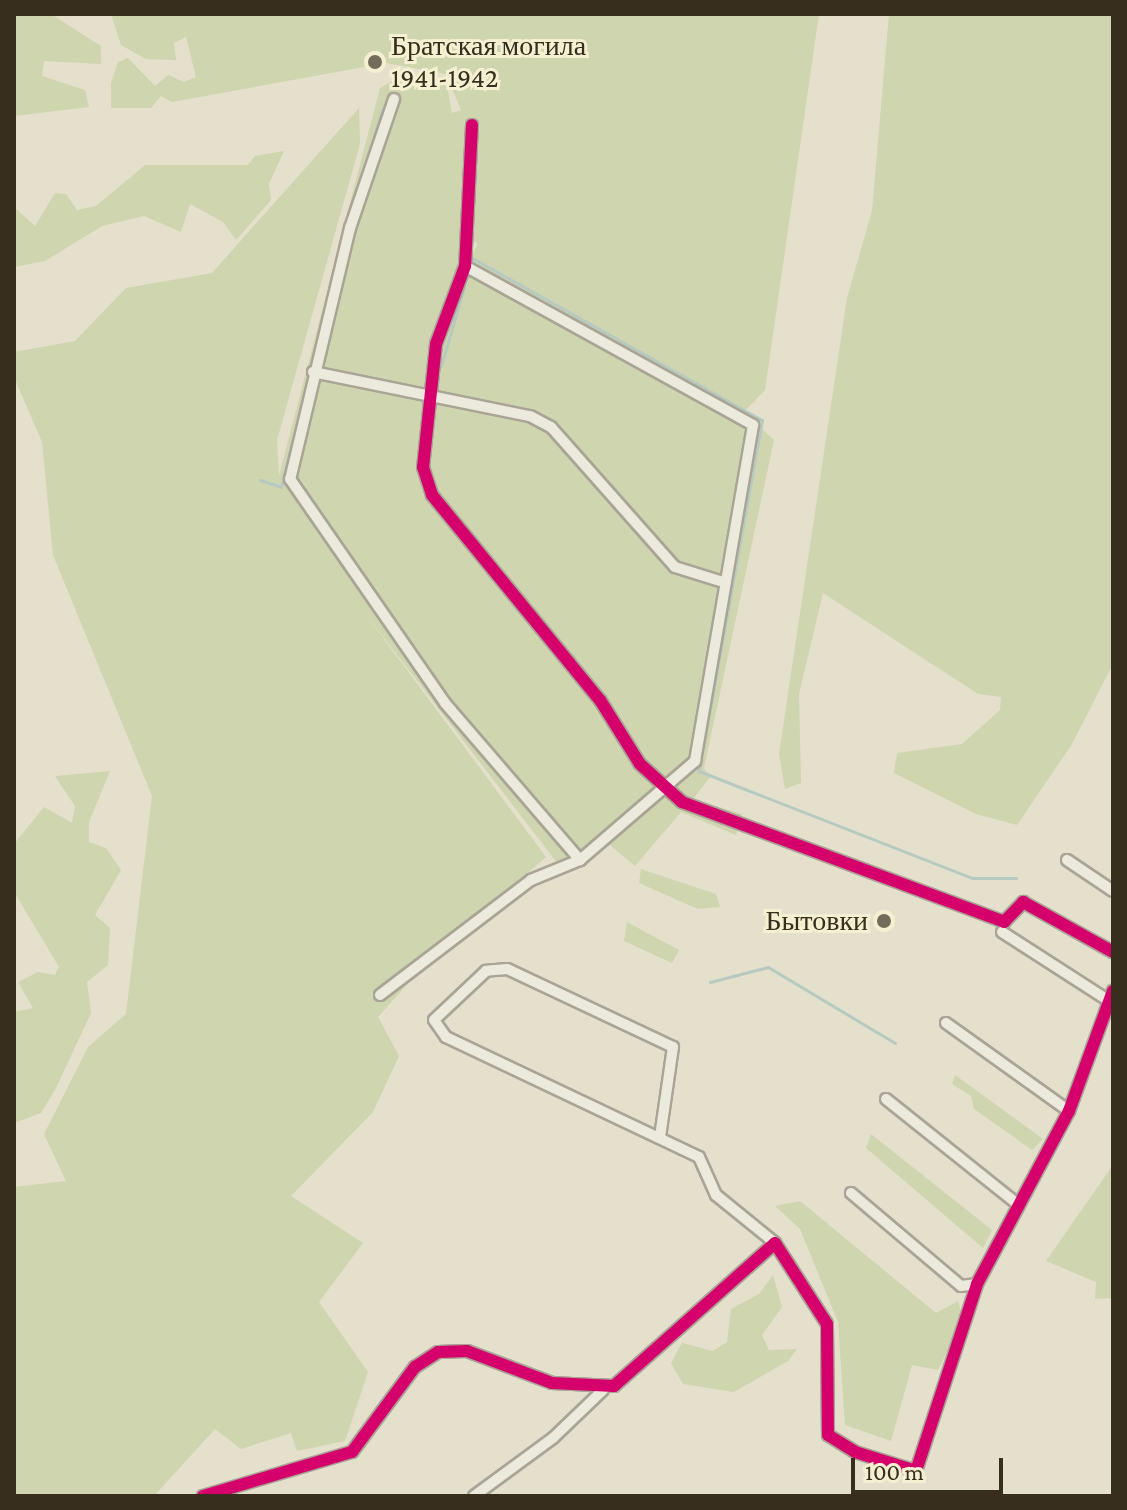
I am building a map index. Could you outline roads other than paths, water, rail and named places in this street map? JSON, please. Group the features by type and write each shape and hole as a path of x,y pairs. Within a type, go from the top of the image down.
{"street":[{"path":"394,99 313,372 290,479 445,703 580,860"},
{"path":"472,125 465,266 444,315 429,394 423,467 432,495 664,786 682,802 1004,922 1023,902 1113,952"},
{"path":"380,995 531,880 580,860 695,761 753,425 465,266"},
{"path":"313,372 429,394 551,427 675,567 726,583"},
{"path":"1067,860 1113,891"},
{"path":"660,1137 673,1047 507,969 486,971 434,1020 446,1037 699,1157 716,1195 775,1243 827,1324 828,1435 855,1452 916,1471 977,1284 1069,1111 1111,996 1002,932"},
{"path":"946,1023 1069,1111"},
{"path":"886,1099 1019,1205"},
{"path":"851,1193 961,1286 977,1284"},
{"path":"474,1496 553,1438 603,1390 699,1316 775,1243"},
{"path":"203,1496 352,1452 415,1367 438,1352 467,1351 552,1383 603,1390"}],"waterway":[{"path":"359,188 382,110"},
{"path":"260,480 281,487 339,253"},
{"path":"472,258 762,420 699,771 972,878 1016,878"},
{"path":"441,366 464,287"},
{"path":"710,982 768,967 895,1043"}],"place":[{"name":"Братская могила 1941-1942","path":"375,62"},
{"name":"Бытовки","path":"884,921"}]}
